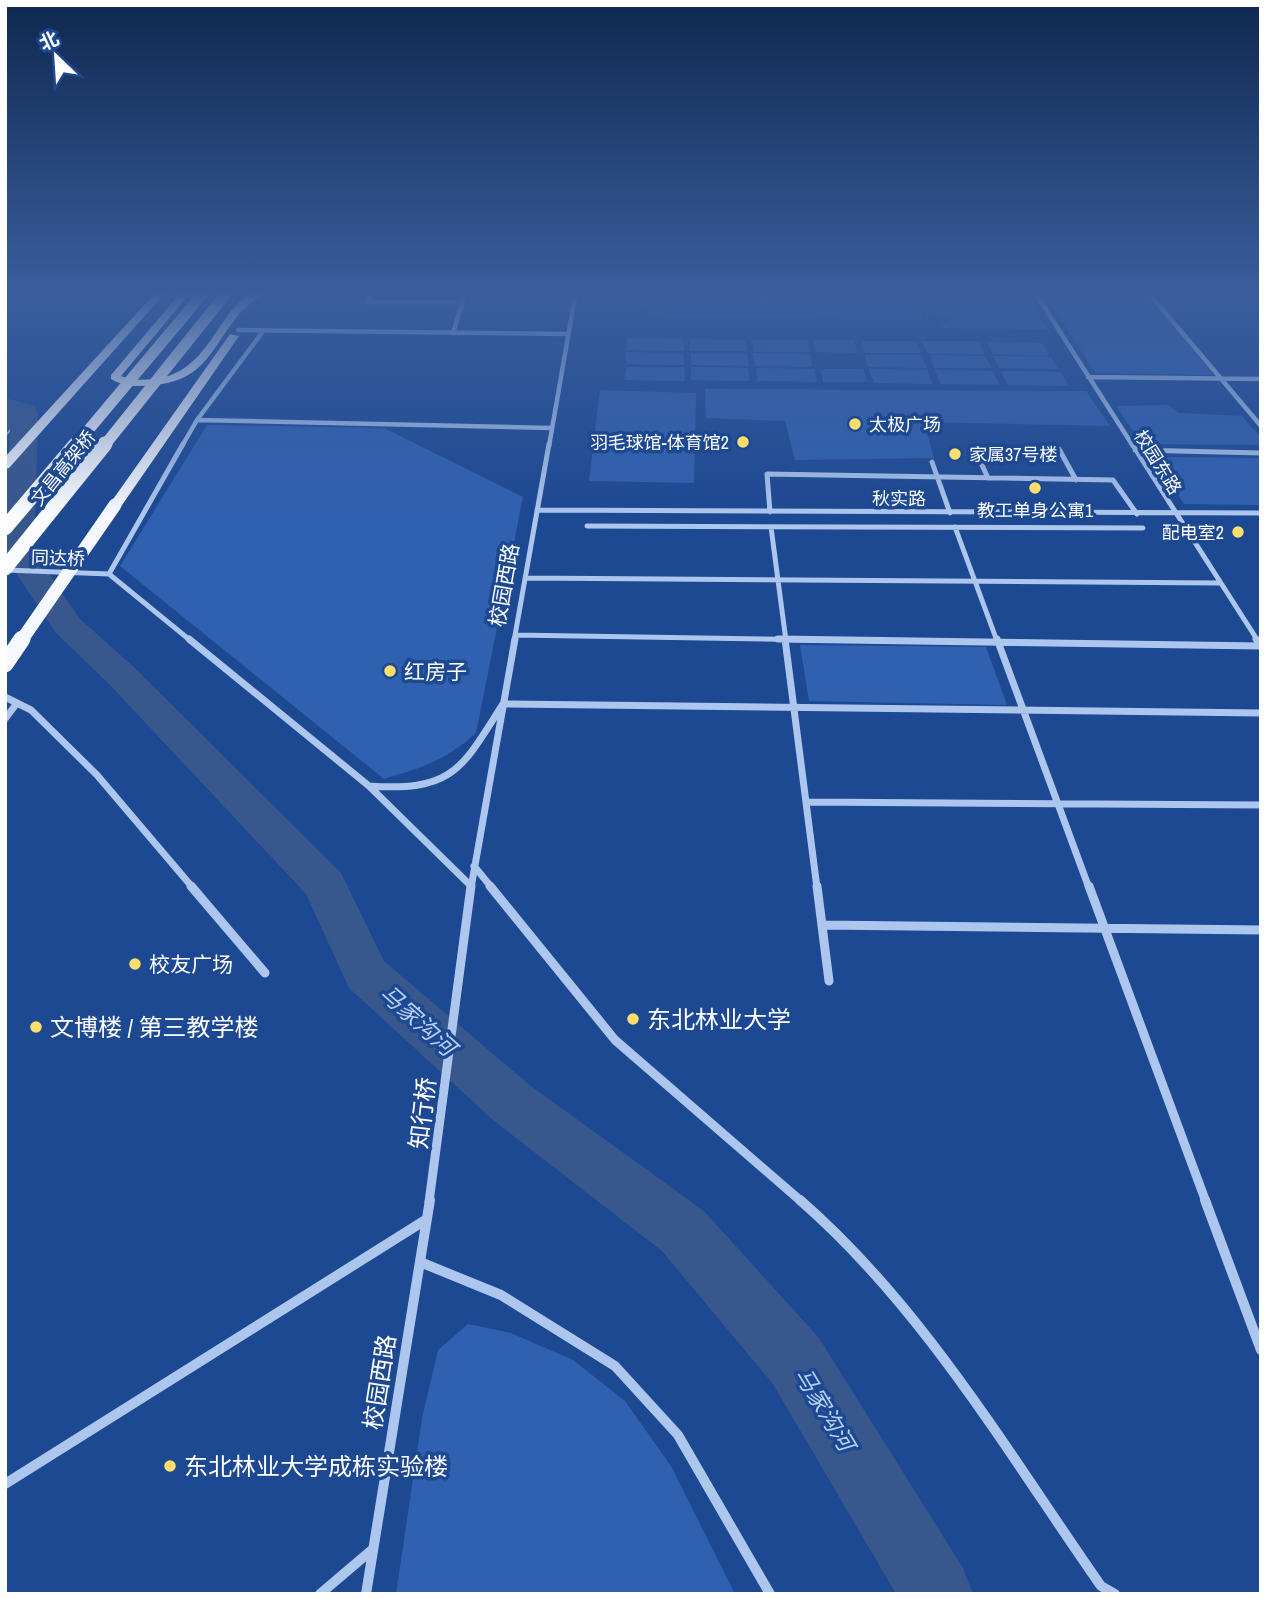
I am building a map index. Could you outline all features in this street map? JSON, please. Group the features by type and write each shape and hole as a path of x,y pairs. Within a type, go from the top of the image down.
{"highway":[{"name":"文昌高架桥","path":"5,528 142,366"},
{"name":"文昌高架桥","path":"5,569 168,366"}],"main road":[{"path":"5,466 94,366"},
{"path":"122,366 115,377 127,382 157,382 185,376 196,366"},
{"path":"5,664 213,366"}],"street":[{"path":"237,366 197,420 109,573 369,786 471,886"},
{"name":"校园西路","path":"471,886 563,366"},
{"name":"校园东路","path":"1081,366 1261,646"},
{"path":"1210,366 1261,426"},
{"path":"1088,377 1261,379"},
{"path":"197,420 552,428"},
{"path":"988,478 975,450 1059,449 1076,480"},
{"path":"1135,450 1261,453"},
{"path":"932,462 950,513"},
{"path":"770,512 767,474 1113,480 1138,514"},
{"name":"秋实路","path":"537,510 1261,513"},
{"path":"587,526 1143,528"},
{"path":"771,527 829,981"},
{"path":"954,527 1261,1350"},
{"name":"同达桥","path":"5,569 109,573"},
{"path":"525,578 1220,583"},
{"path":"515,635 1261,646"},
{"path":"5,697 31,710 97,775 265,973"},
{"path":"5,719 17,703"},
{"path":"369,786 398,788 452,772 466,761 503,704 1261,713"},
{"path":"806,802 1261,804"},
{"path":"474,866 615,1040 841,1236 923,1331 1101,1586 1115,1594"},
{"name":"知行桥","path":"427,1219 471,886"},
{"path":"822,925 1261,930"},
{"name":"校园西路","path":"366,1594 427,1219"},
{"path":"5,1484 427,1219"},
{"path":"420,1262 501,1294 615,1366 678,1435 770,1594"},
{"path":"320,1594 373,1549"}],"shaded area":[{"path":"755,366 812,366 812,367"},
{"path":"926,366 927,368 868,367"},
{"path":"933,366 991,366 992,368 934,368"},
{"path":"998,366 1057,366 1059,369 999,368"},
{"path":"1090,366 1206,366 1214,375 1095,373"},
{"path":"627,367 684,367 685,381 624,380"},
{"path":"691,367 748,368 750,381 691,380"},
{"path":"756,368 814,369 817,382 757,381"},
{"path":"821,369 863,369 867,382 823,382"},
{"path":"869,369 927,370 933,384 874,383"},
{"path":"935,370 993,371 1000,385 941,384"},
{"path":"1001,371 1061,372 1069,386 1008,385"},
{"name":"太极广场","path":"705,389 1086,391 1110,426 924,422 934,458 795,460 785,421 706,418"},
{"path":"600,390 696,393 694,483 589,481"},
{"path":"5,401 30,409 5,436"},
{"path":"1168,405 1179,413 1242,416 1261,438 1261,445 1142,444 1116,406"},
{"path":"207,425 384,428 523,497 476,733 465,743 433,762 384,779 120,566"},
{"path":"1153,457 1261,458 1261,505 1184,504"},
{"path":"800,645 986,647 1007,705 809,701"},
{"path":"468,1324 511,1333 573,1360 625,1401 671,1466 735,1594 396,1594 422,1418 438,1350"}],"waterway":[{"name":"马家沟河","path":"5,406 25,412 18,552 68,626 122,676 325,885 366,974 512,1103 683,1231 796,1361 937,1594"}],"place":[{"name":"太极广场","path":"855,424"},
{"name":"羽毛球馆-体育馆2","path":"743,442"},
{"name":"家属37号楼","path":"955,454"},
{"name":"教工单身公寓1","path":"1035,488"},
{"name":"配电室2","path":"1238,532"},
{"name":"红房子","path":"390,671"},
{"name":"校友广场","path":"135,964"},
{"name":"东北林业大学","path":"633,1019"},
{"name":"文博楼 / 第三教学楼","path":"36,1027"},
{"name":"东北林业大学成栋实验楼","path":"170,1466"}]}
